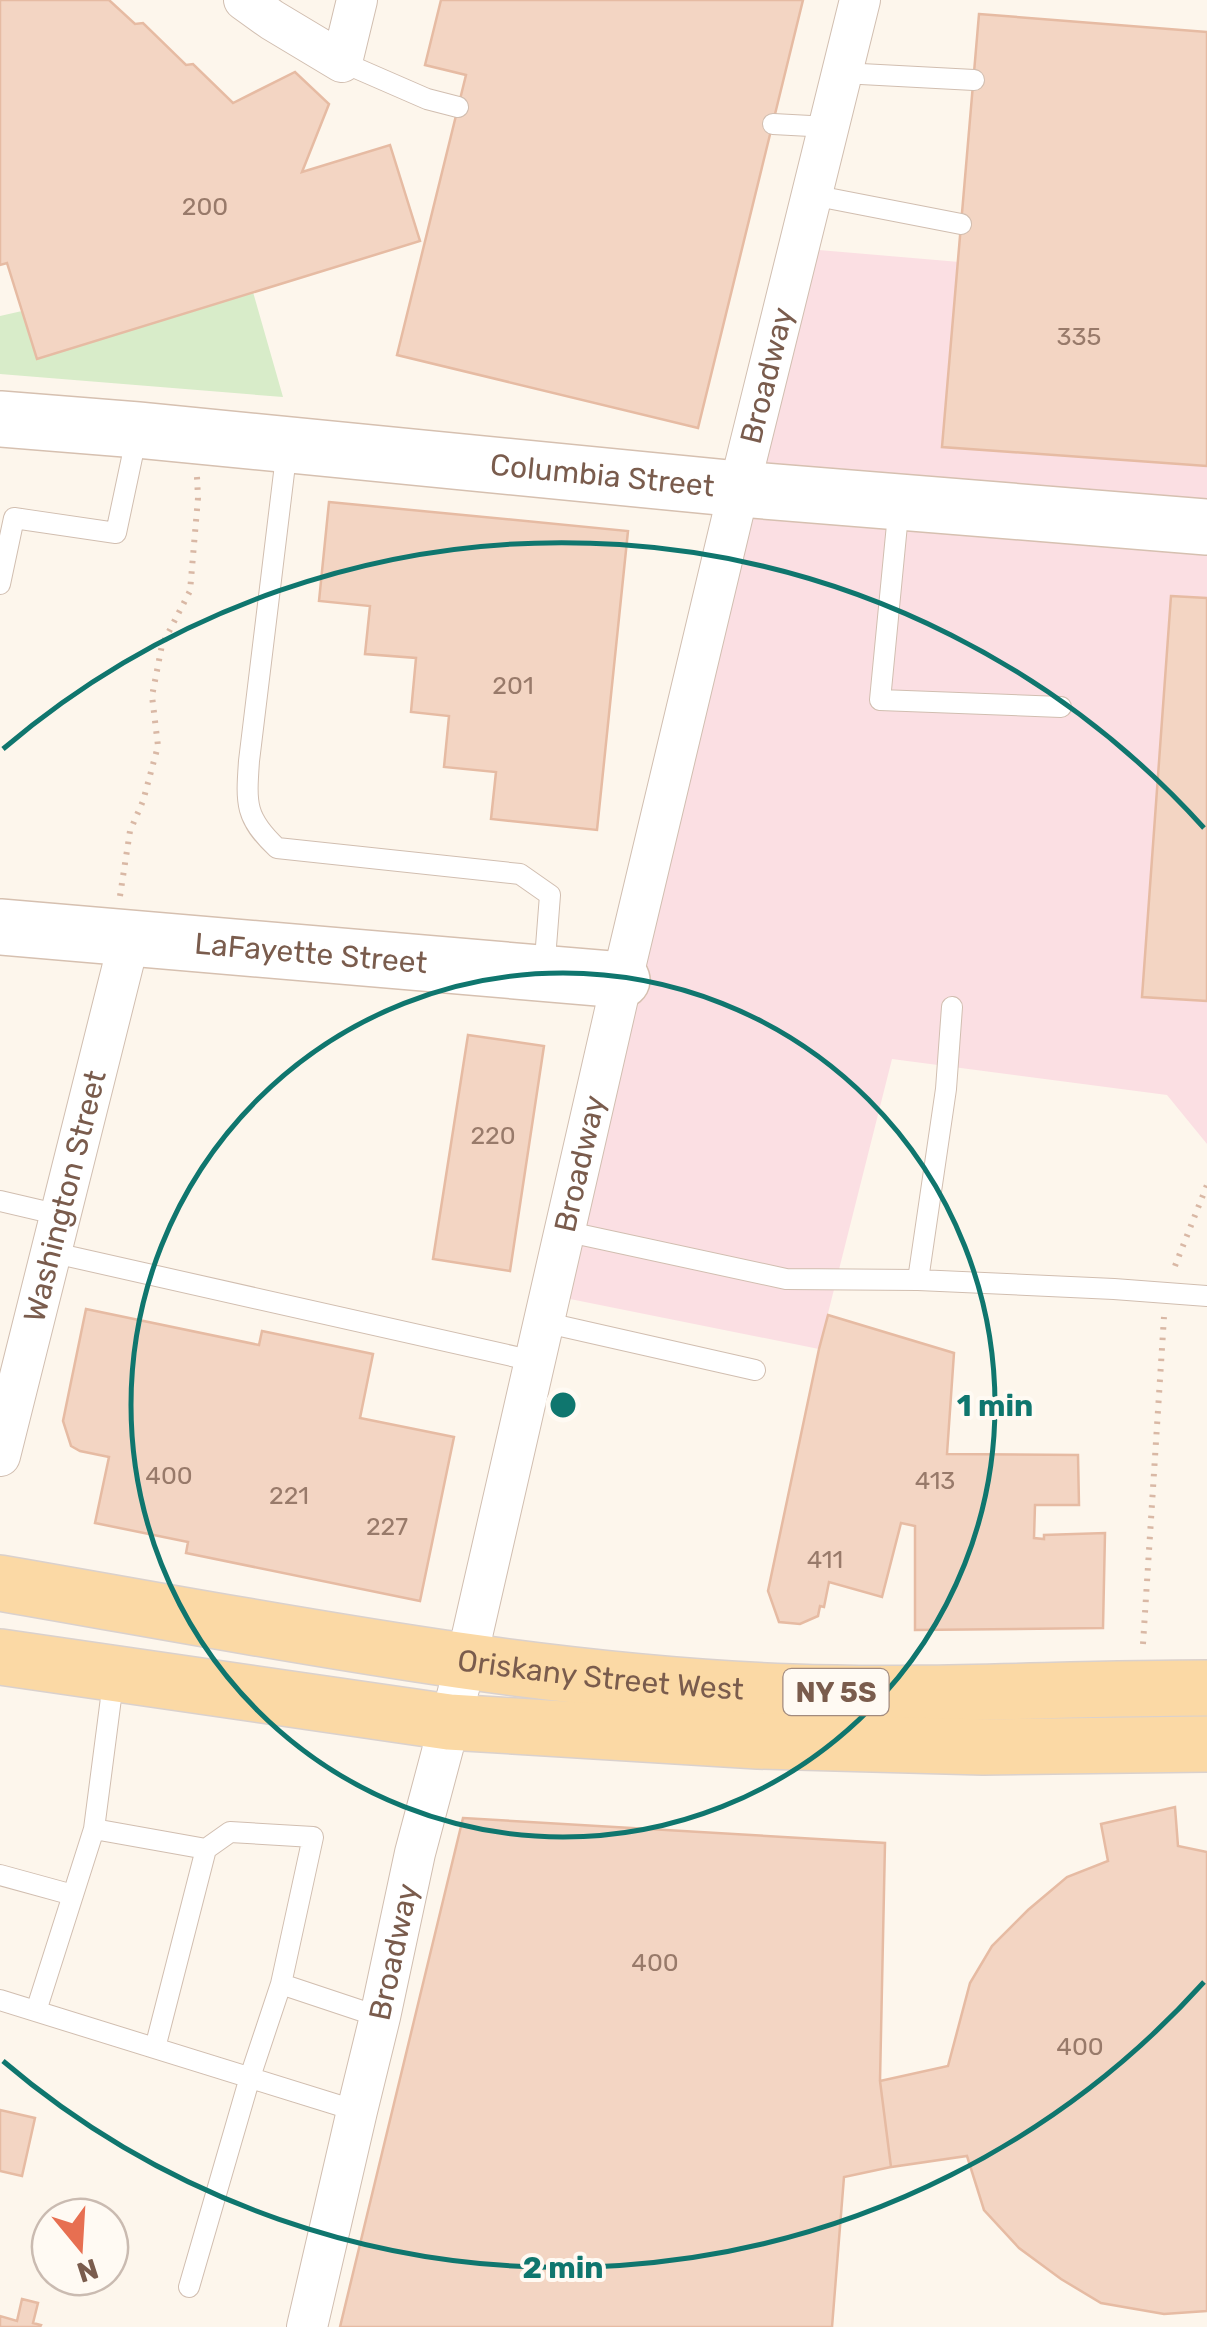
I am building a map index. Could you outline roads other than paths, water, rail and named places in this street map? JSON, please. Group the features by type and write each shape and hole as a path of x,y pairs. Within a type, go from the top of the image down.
{"main road":[{"name":"Oriskany Street West","path":"0,1583 466,1662 638,1681 790,1692 1207,1688"},
{"name":"Oriskany Street West","path":"0,1658 449,1722 771,1741 984,1747 1207,1744"}],"street":[{"path":"244,0 342,62 357,0"},
{"name":"Broadway","path":"308,2327 415,1853 466,1662 622,980 860,0"},
{"name":"Columbia Street","path":"0,419 1207,527"},
{"name":"LaFayette Street","path":"0,927 124,921 544,974 622,980"},
{"name":"Washington Street","path":"0,1456 55,1234 124,921"}],"lane":[{"path":"342,62 427,99 458,107"},
{"path":"842,73 974,80"},
{"path":"773,124 828,128"},
{"path":"812,195 961,224"},
{"path":"0,584 14,518 116,534 138,430"},
{"path":"288,445 249,761 247,795 256,828 278,848 520,874 550,895 544,974"},
{"path":"899,502 880,700 1061,706"},
{"path":"918,1280 946,1089 952,1007"},
{"path":"0,1202 55,1234 534,1361"},
{"path":"564,1231 786,1278 918,1280 1207,1296"},
{"path":"543,1322 756,1370"},
{"path":"36,2010 94,1829 114,1674"},
{"path":"94,1829 206,1849"},
{"path":"155,2048 206,1849 230,1832 314,1837 281,1984 189,2287"},
{"path":"0,1875 73,1895"},
{"path":"281,1984 380,2016"},
{"path":"0,2000 356,2110"}]}
